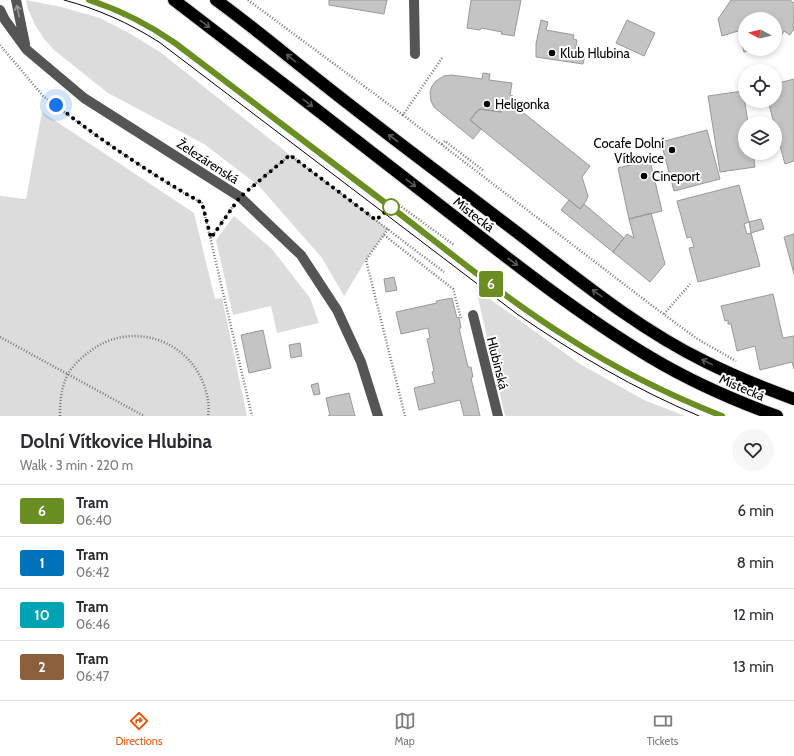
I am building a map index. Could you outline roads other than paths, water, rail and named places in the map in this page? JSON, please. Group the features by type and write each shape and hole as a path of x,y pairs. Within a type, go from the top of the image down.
{"highway":[{"name":"Místecká","path":"174,0 559,297 651,358 692,380 744,404 777,416"},
{"name":"Místecká","path":"216,0 616,308 663,338 705,362 757,385 794,399"}],"street":[{"path":"16,0 27,50"},
{"path":"414,0 415,54"},
{"name":"Železárenská","path":"0,10 5,20 27,50 84,98 240,197 301,255 337,310 361,362 378,416"},
{"path":"0,25 17,36"},
{"name":"Hlubinská","path":"473,315 498,416"}],"tram line":[{"path":"64,0 113,17 159,42 517,314 583,357 606,370 675,406 699,416"},
{"path":"89,0 134,18 175,43 477,274 548,325 624,371 665,392 722,416"},
{"name":"6","path":"89,0 117,10 175,43 530,313 554,329 598,356 657,388 722,416"}],"place":[{"name":"Klub Hlubina","path":"552,53"},
{"name":"Heligonka","path":"487,104"},
{"name":"Cocafe Dolní Vítkovice","path":"672,150"},
{"name":"Cineport","path":"644,176"}]}
